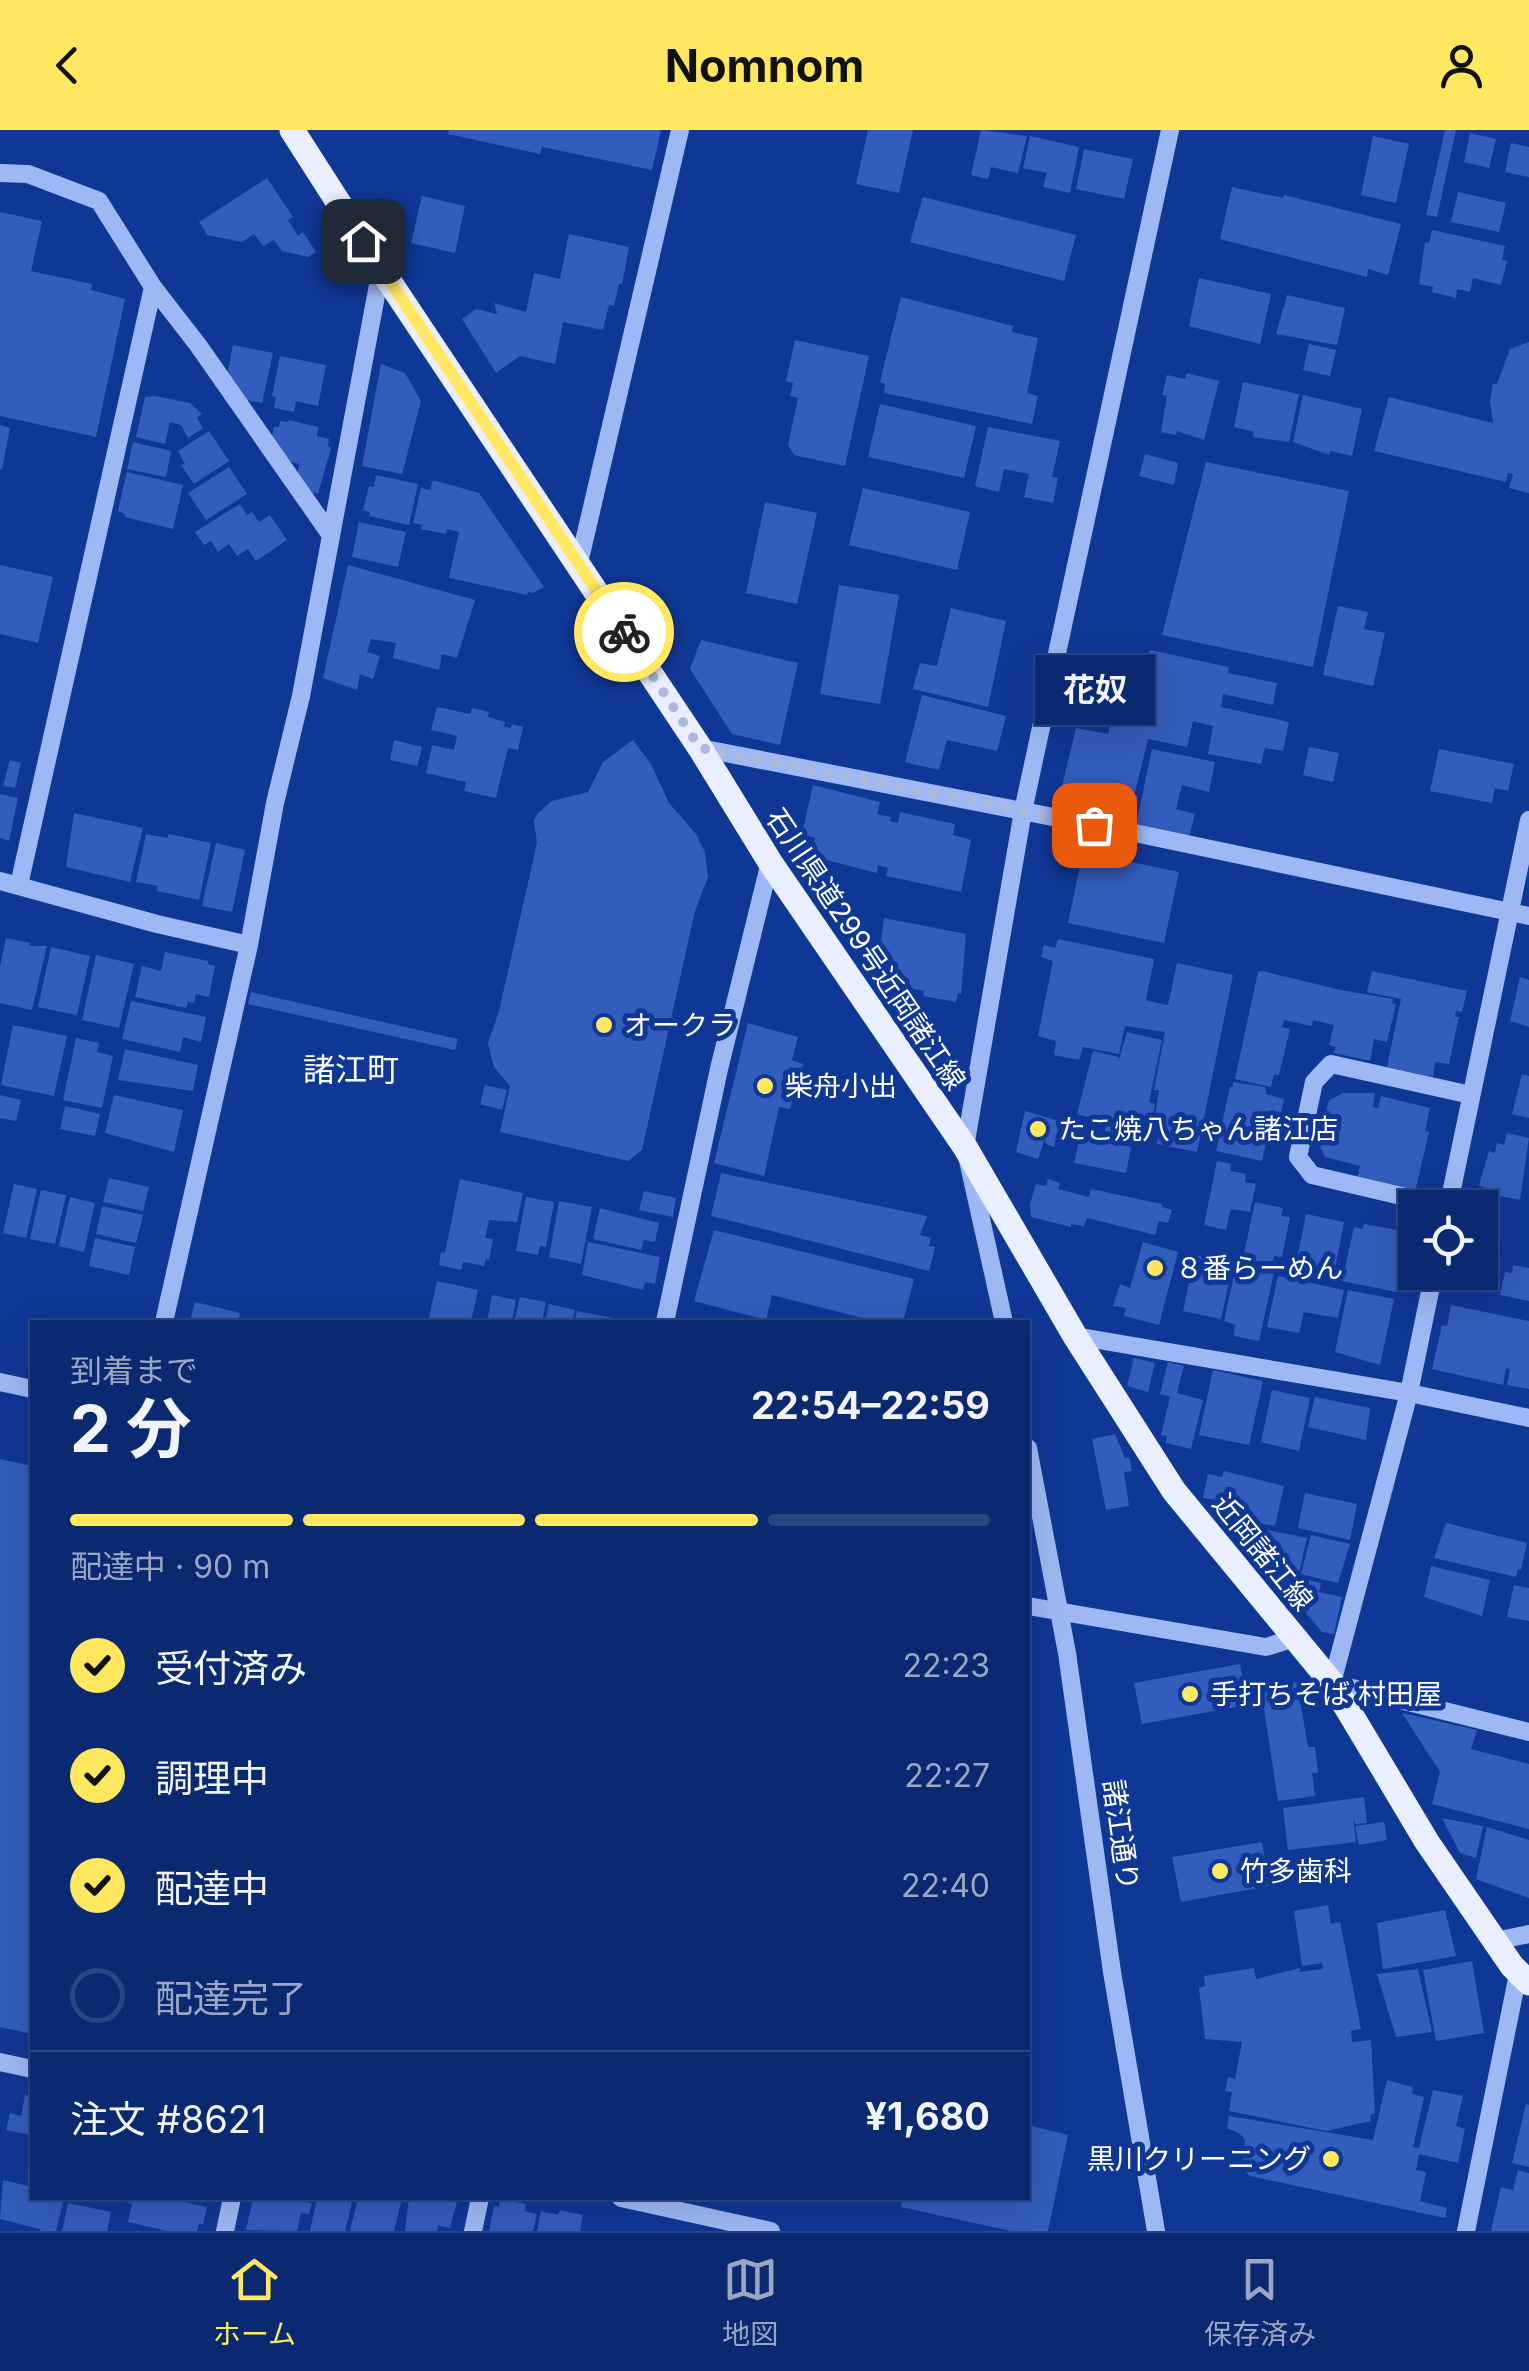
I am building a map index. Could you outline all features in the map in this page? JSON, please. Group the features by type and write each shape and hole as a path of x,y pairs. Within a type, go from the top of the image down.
{"main road":[{"name":"石川県道299号近岡諸江線","path":"292,130 580,563 770,862 965,1147"},
{"name":"近岡諸江線","path":"965,1147 1075,1336 1174,1491 1332,1682 1427,1842 1524,1979"}],"street":[{"path":"580,563 680,130"},
{"path":"1004,1320 965,1147 1023,811 1170,130"},
{"path":"0,173 28,174 99,201 153,286 330,534"},
{"path":"164,1320 301,696 381,269"},
{"path":"153,286 9,883 249,945"},
{"path":"700,748 1529,916"},
{"path":"1451,1190 1529,820"},
{"path":"665,1320 719,1069 770,862"},
{"path":"1398,1195 1312,1175 1298,1157 1314,1082 1332,1064 1470,1095"},
{"path":"1430,1290 1409,1393 1332,1682 1529,1732"},
{"path":"1075,1336 1409,1393 1529,1418"},
{"path":"0,1382 30,1388"},
{"name":"諸江通り","path":"1030,1459 1068,1653 1112,1972 1156,2231"},
{"path":"1030,1606 1266,1647 1294,1638"},
{"path":"1495,1941 1529,1934"},
{"path":"1466,2231 1524,1979"},
{"path":"0,2063 30,2069"},
{"path":"225,2231 232,2200"},
{"path":"472,2231 480,2200"},
{"path":"628,2200 715,2225 771,2231"}],"building":[{"path":"449,130 661,130 652,170 542,147 540,154 448,134"},
{"path":"868,130 913,130 899,193 856,184"},
{"path":"981,130 1027,136 1018,173 991,167 988,179 971,175"},
{"path":"1445,130 1456,130 1437,217 1426,215"},
{"path":"1470,133 1496,139 1489,168 1464,162"},
{"path":"1030,136 1079,147 1070,193 1043,187 1047,173 1023,168"},
{"path":"1373,136 1409,144 1396,203 1361,195"},
{"path":"1511,143 1529,147 1529,177 1505,172"},
{"path":"1084,149 1133,159 1124,199 1076,189"},
{"path":"267,178 293,217 288,220 298,236 303,232 316,252 308,257 282,251 274,240 263,246 254,234 242,242 207,235 199,222"},
{"path":"1232,187 1283,198 1284,195 1401,224 1388,275 1368,269 1367,277 1220,239"},
{"path":"1458,192 1506,203 1499,232 1451,222"},
{"path":"422,196 465,206 455,253 411,243"},
{"path":"923,197 1076,235 1064,281 910,242"},
{"path":"0,212 42,221 31,271 92,284 91,290 125,299 96,437 0,416"},
{"path":"1432,230 1505,246 1502,260 1507,261 1501,285 1473,278 1470,292 1457,289 1456,298 1419,284 1425,242 1429,243"},
{"path":"569,234 629,247 622,284 614,306 609,305 603,330 563,322 555,364 520,356 496,373 462,319 476,309 497,314 494,303 526,312 534,273 560,279"},
{"path":"1199,278 1271,294 1260,344 1189,326"},
{"path":"1287,295 1345,308 1337,345 1276,334"},
{"path":"901,297 1013,326 1012,332 1038,338 1027,393 1038,396 1032,424 884,393 885,384 880,382"},
{"path":"795,340 869,356 845,466 794,455 788,445 798,398 790,396 793,383 786,381"},
{"path":"1529,342 1529,493 1509,488 1513,474 1508,473 1506,482 1374,451 1389,397 1493,423 1493,384 1497,384 1510,349"},
{"path":"1309,344 1336,350 1330,376 1303,370"},
{"path":"233,345 273,353 262,403 238,398 240,389 225,386"},
{"path":"280,356 326,365 318,406 296,401 294,412 274,408 276,397 272,396"},
{"path":"381,364 405,373 421,401 402,474 362,466"},
{"path":"1187,373 1219,381 1204,440 1177,431 1176,435 1161,432 1167,375 1185,379"},
{"path":"1243,382 1299,394 1289,442 1253,437 1254,432 1234,427"},
{"path":"1303,395 1362,409 1352,456 1331,451 1329,455 1293,442"},
{"path":"145,397 190,403 202,414 197,418 203,428 188,438 181,425 170,422 165,444 136,437"},
{"path":"880,404 976,426 964,478 868,457"},
{"path":"289,420 318,427 317,436 329,439 331,448 318,494 295,489 299,464 276,458 269,450 274,427"},
{"path":"0,425 10,428 2,469 0,469"},
{"path":"988,427 1060,441 1052,477 1058,478 1053,503 1024,497 1029,474 1004,469 999,492 975,486"},
{"path":"209,431 229,461 194,484 181,465 185,464 178,451"},
{"path":"133,442 171,451 166,477 127,469"},
{"path":"1145,454 1178,463 1174,485 1139,476"},
{"path":"1206,462 1349,491 1313,667 1162,635"},
{"path":"229,467 247,494 206,520 188,493"},
{"path":"127,472 183,485 173,529 125,517 118,511"},
{"path":"376,475 418,484 409,525 369,516 370,512 363,510"},
{"path":"433,480 479,493 544,587 527,595 449,578 459,532 447,529 446,534 421,529 422,525 413,523 421,488 430,490"},
{"path":"863,488 970,512 957,570 849,545"},
{"path":"765,502 817,513 797,604 746,593"},
{"path":"240,504 247,515 252,512 259,522 270,515 287,540 256,561 248,549 237,556 229,544 218,552 211,541 204,545 195,532"},
{"path":"359,522 406,532 398,567 352,557"},
{"path":"0,565 53,577 38,643 0,634"},
{"path":"348,565 475,600 457,658 442,654 439,670 393,658 396,643 371,639 367,652 380,656 373,679 360,674 357,690 323,678"},
{"path":"839,585 899,595 880,704 820,694"},
{"path":"1338,606 1368,612 1364,629 1385,633 1373,686 1323,675"},
{"path":"951,608 1006,621 988,707 913,689 920,663 937,666"},
{"path":"701,640 798,663 780,745 732,734 690,669"},
{"path":"1150,650 1229,667 1228,673 1277,683 1273,705 1223,694 1221,707 1289,722 1283,751 1265,748 1261,764 1208,754 1213,726 1193,721 1187,747 1148,739 1134,796 1138,796 1130,833 1124,831 1124,819 1122,829 1083,821 1085,812 1057,807 1076,728 1108,734 1117,698 1138,704"},
{"path":"922,695 1006,716 997,751 947,740 939,770 905,762"},
{"path":"437,707 470,714 472,708 489,712 488,717 505,722 504,727 523,727 518,750 508,748 496,798 464,791 466,782 426,773 432,745 454,750 457,736 431,730"},
{"path":"394,740 422,747 417,766 390,760"},
{"path":"633,740 651,764 669,803 696,834 705,852 708,877 695,911 642,1150 628,1161 500,1132 510,1086 494,1067 488,1043 499,1011 537,843 534,820 552,801 588,792 603,762"},
{"path":"1309,747 1339,753 1333,782 1303,775"},
{"path":"1152,749 1215,762 1209,792 1182,785 1176,809 1195,814 1189,837 1134,834"},
{"path":"1439,749 1514,764 1508,791 1495,788 1492,803 1430,791"},
{"path":"10,760 21,763 15,788 3,786"},
{"path":"813,785 880,802 877,814 891,817 890,821 898,823 900,812 955,824 953,835 971,840 961,892 886,876 888,868 878,865 877,873 811,856 815,838 802,834"},
{"path":"0,794 18,798 9,841 0,838"},
{"path":"74,813 143,828 130,882 66,867"},
{"path":"146,834 168,838 168,834 211,843 199,900 136,882"},
{"path":"216,843 245,850 232,912 202,906"},
{"path":"1083,852 1179,872 1164,943 1068,923"},
{"path":"884,918 966,934 961,994 958,993 956,1002 898,986 898,967 882,964 884,957 879,956"},
{"path":"6,938 30,943 29,946 47,946 32,1010 0,1003 0,967"},
{"path":"1058,939 1154,959 1146,1000 1162,1004 1168,1005 1177,963 1233,975 1197,1152 1157,1144 1160,1125 1154,1123 1159,1090 1154,1090 1165,1032 1125,1026 1119,1054 1083,1047 1079,1060 1054,1055 1056,1041 1038,1036 1053,961 1041,957 1044,945 1055,948"},
{"path":"51,947 90,956 77,1015 38,1007"},
{"path":"165,952 215,966 209,997 196,994 194,1003 188,1002 186,1008 135,997 142,966 161,971"},
{"path":"96,955 134,964 119,1028 82,1020"},
{"path":"1372,971 1467,991 1462,1012 1456,1011 1455,1017 1459,1017 1449,1064 1435,1062 1433,1077 1387,1067 1401,999 1367,992"},
{"path":"1258,972 1393,999 1396,1004 1387,1042 1374,1039 1370,1061 1334,1053 1336,1047 1329,1045 1334,1025 1313,1020 1312,1026 1284,1020 1282,1027 1290,1029 1279,1075 1274,1074 1271,1087 1235,1079"},
{"path":"1520,977 1529,980 1529,1027 1510,1021"},
{"path":"251,992 458,1039 455,1050 248,1004"},
{"path":"131,1001 206,1017 201,1042 183,1037 180,1052 122,1039"},
{"name":"柴舟小出","path":"748,1023 798,1037 792,1060 803,1064 790,1109 779,1107 764,1176 714,1163"},
{"path":"13,1025 67,1036 54,1096 1,1085"},
{"path":"1127,1032 1162,1040 1149,1102 1155,1104 1149,1132 1139,1129 1137,1139 1105,1131 1106,1122 1077,1114 1093,1051 1119,1057 1118,1063"},
{"path":"76,1038 99,1043 97,1052 113,1056 102,1108 63,1100"},
{"path":"125,1049 198,1065 193,1091 118,1080"},
{"path":"1522,1074 1529,1076 1529,1118 1512,1114"},
{"path":"1233,1082 1265,1087 1266,1094 1284,1099 1274,1146 1266,1143 1262,1161 1216,1151"},
{"path":"485,1085 507,1090 502,1110 480,1104"},
{"path":"1343,1093 1375,1093 1373,1107 1378,1108 1381,1096 1430,1108 1425,1131 1429,1132 1415,1190 1356,1183 1360,1166 1325,1157 1318,1143 1329,1100"},
{"path":"0,1095 21,1100 16,1121 0,1118"},
{"path":"114,1095 183,1110 174,1152 105,1133"},
{"path":"65,1106 100,1114 95,1136 60,1129"},
{"name":"たこ焼八ちゃん諸江店","path":"1025,1111 1059,1121 1054,1147 1046,1144 1045,1138 1038,1159 1016,1152"},
{"path":"1507,1133 1529,1138 1520,1200 1498,1196 1498,1190 1479,1185 1489,1151 1495,1153 1497,1143 1504,1145"},
{"path":"1080,1136 1131,1147 1126,1173 1074,1163"},
{"path":"1217,1161 1231,1164 1230,1171 1246,1174 1245,1182 1256,1184 1250,1212 1231,1209 1226,1230 1204,1225"},
{"path":"721,1173 927,1216 920,1235 931,1238 929,1246 935,1247 929,1271 711,1216"},
{"path":"109,1178 149,1187 143,1211 103,1202"},
{"path":"460,1179 523,1193 517,1222 489,1220 485,1238 493,1239 489,1260 484,1266 463,1262 461,1270 439,1265"},
{"path":"1048,1179 1060,1183 1058,1189 1089,1197 1091,1189 1162,1204 1172,1210 1168,1223 1159,1221 1155,1235 1087,1218 1084,1226 1071,1227 1031,1217 1036,1184 1046,1186"},
{"path":"14,1184 37,1189 26,1238 3,1233"},
{"path":"41,1190 66,1195 55,1244 30,1239"},
{"path":"644,1191 676,1198 673,1217 639,1210"},
{"path":"70,1197 95,1203 84,1252 59,1246"},
{"path":"526,1197 554,1202 546,1247 540,1246 538,1255 516,1251"},
{"path":"559,1201 592,1207 581,1264 549,1257"},
{"path":"1255,1202 1283,1208 1281,1216 1290,1217 1282,1257 1274,1256 1272,1264 1243,1258"},
{"path":"102,1206 143,1215 136,1243 96,1234"},
{"path":"600,1208 659,1223 655,1242 644,1240 641,1250 593,1239"},
{"path":"1306,1214 1344,1222 1333,1279 1295,1269"},
{"path":"1364,1224 1398,1230 1396,1292 1342,1281 1354,1227 1362,1229"},
{"path":"714,1230 914,1279 904,1320 870,1320 772,1295 766,1320 694,1301"},
{"path":"95,1238 135,1247 129,1275 89,1266"},
{"path":"588,1242 660,1257 655,1284 645,1282 643,1290 582,1275"},
{"name":"８番らーめん","path":"1143,1242 1178,1252 1159,1325 1124,1316 1126,1308 1113,1306 1120,1284 1130,1288"},
{"path":"1195,1255 1233,1264 1221,1319 1183,1311"},
{"path":"1513,1265 1529,1268 1529,1301 1500,1295 1505,1272 1512,1273"},
{"path":"1250,1267 1274,1272 1259,1341 1234,1336 1235,1325 1224,1321 1235,1271 1249,1273"},
{"path":"1278,1276 1344,1290 1338,1318 1304,1312 1299,1333 1267,1327"},
{"path":"437,1281 478,1290 471,1320 428,1320"},
{"path":"1348,1290 1394,1299 1380,1365 1335,1352"},
{"path":"492,1295 516,1300 512,1320 487,1320"},
{"path":"520,1297 546,1302 542,1320 514,1320"},
{"path":"195,1302 240,1313 238,1320 190,1320"},
{"path":"549,1304 575,1310 572,1320 545,1320"},
{"path":"1451,1305 1529,1321 1529,1389 1507,1385 1510,1369 1506,1368 1503,1385 1432,1369"},
{"path":"577,1311 623,1320 575,1320"},
{"path":"1134,1358 1155,1363 1148,1392 1127,1386"},
{"path":"1168,1362 1184,1366 1177,1393 1203,1400 1191,1449 1166,1443 1167,1436 1161,1435 1170,1397 1160,1394"},
{"path":"1213,1370 1263,1381 1249,1445 1199,1435"},
{"path":"1272,1390 1310,1398 1299,1451 1261,1442"},
{"path":"1315,1397 1370,1408 1366,1440 1308,1427"},
{"path":"1115,1434 1125,1458 1129,1457 1132,1471 1124,1472 1129,1506 1106,1510 1092,1439"},
{"path":"0,1459 30,1466 30,2034 0,2027"},
{"path":"1224,1471 1284,1486 1275,1526 1246,1520 1247,1511 1214,1508 1215,1500 1203,1498 1208,1474 1222,1477"},
{"path":"1305,1493 1357,1504 1350,1540 1298,1528"},
{"path":"1446,1523 1527,1543 1521,1570 1518,1569 1516,1577 1434,1558"},
{"path":"1267,1530 1307,1538 1296,1586 1280,1582 1284,1564 1261,1558"},
{"path":"1311,1535 1350,1544 1338,1583 1301,1574"},
{"path":"1431,1566 1490,1580 1482,1616 1424,1597"},
{"path":"1303,1579 1321,1583 1319,1592 1342,1597 1334,1634 1322,1632 1297,1602"},
{"path":"1514,1585 1529,1588 1529,1621 1507,1617"},
{"name":"手打ちそば 村田屋","path":"1240,1664 1247,1705 1142,1724 1134,1683"},
{"path":"1297,1682 1308,1747 1315,1747 1315,1796 1278,1801 1261,1689"},
{"path":"1402,1713 1477,1730 1471,1749 1529,1764 1529,1829 1432,1804 1440,1772"},
{"path":"1364,1797 1367,1823 1355,1824 1353,1818 1356,1842 1288,1850 1283,1808"},
{"path":"1442,1818 1483,1826 1476,1858 1460,1853"},
{"path":"1384,1822 1387,1840 1359,1845 1355,1826"},
{"path":"1487,1827 1529,1840 1529,1898 1476,1879"},
{"name":"竹多歯科","path":"1262,1842 1269,1886 1181,1902 1172,1857"},
{"path":"1328,1905 1331,1924 1340,1922 1361,2029 1351,2031 1352,2042 1371,2040 1375,2113 1370,2115 1371,2121 1326,2131 1229,2111 1232,2092 1225,2091 1228,2077 1235,2079 1242,2042 1205,2039 1199,1988 1205,1986 1204,1976 1254,1968 1256,1979 1300,1968 1300,1972 1323,1969 1322,1963 1302,1966 1294,1911"},
{"path":"1445,1910 1456,1956 1383,1969 1377,1923"},
{"path":"1472,1961 1484,2033 1436,2041 1423,1970"},
{"path":"1418,1969 1432,2032 1396,2037 1377,1974"},
{"name":"黒川クリーニング","path":"1387,2080 1413,2087 1412,2094 1424,2097 1413,2147 1419,2148 1433,2090 1463,2096 1456,2126 1465,2129 1458,2163 1419,2154 1416,2170 1426,2172 1420,2201 1447,2208 1445,2218 1250,2176 1242,2169 1245,2140 1227,2128 1229,2116 1373,2140"},
{"path":"25,2095 30,2096 30,2135 6,2130 10,2113 21,2116"},
{"path":"1526,2104 1529,2105 1529,2167 1512,2163"},
{"path":"1030,2126 1068,2135 1048,2231 1011,2231 901,2207 903,2200 1030,2200"},
{"path":"1518,2170 1529,2173 1529,2231 1491,2231 1501,2187 1513,2190"},
{"path":"3,2180 30,2187 30,2200 64,2200 56,2231 40,2231 0,2219"},
{"path":"176,2200 207,2207 197,2231 167,2231 128,2222 132,2204 122,2201"},
{"path":"253,2200 312,2203 309,2214 301,2213 297,2231 246,2230"},
{"path":"317,2200 353,2200 345,2231 310,2231"},
{"path":"358,2200 401,2202 394,2231 350,2231"},
{"path":"409,2200 457,2200 450,2228 405,2231"},
{"path":"500,2200 526,2204 525,2211 537,2214 533,2231 489,2231 494,2206 499,2207"},
{"path":"68,2203 111,2212 107,2231 62,2231"},
{"path":"560,2210 583,2215 580,2231 537,2231 541,2211 558,2215"}],"way so far":[{"path":"624,632 700,748 1094,825"}],"place":[{"name":"花奴","path":"1094,825"},
{"name":"オークラ","path":"604,1025"},
{"name":"柴舟小出","path":"765,1086"},
{"name":"たこ焼八ちゃん諸江店","path":"1038,1129"},
{"name":"８番らーめん","path":"1155,1268"},
{"name":"手打ちそば 村田屋","path":"1190,1694"},
{"name":"竹多歯科","path":"1220,1871"},
{"name":"黒川クリーニング","path":"1331,2159"}],"district":[{"name":"諸江町","path":"351,1070"}],"route":[{"path":"363,241 624,632"}]}
